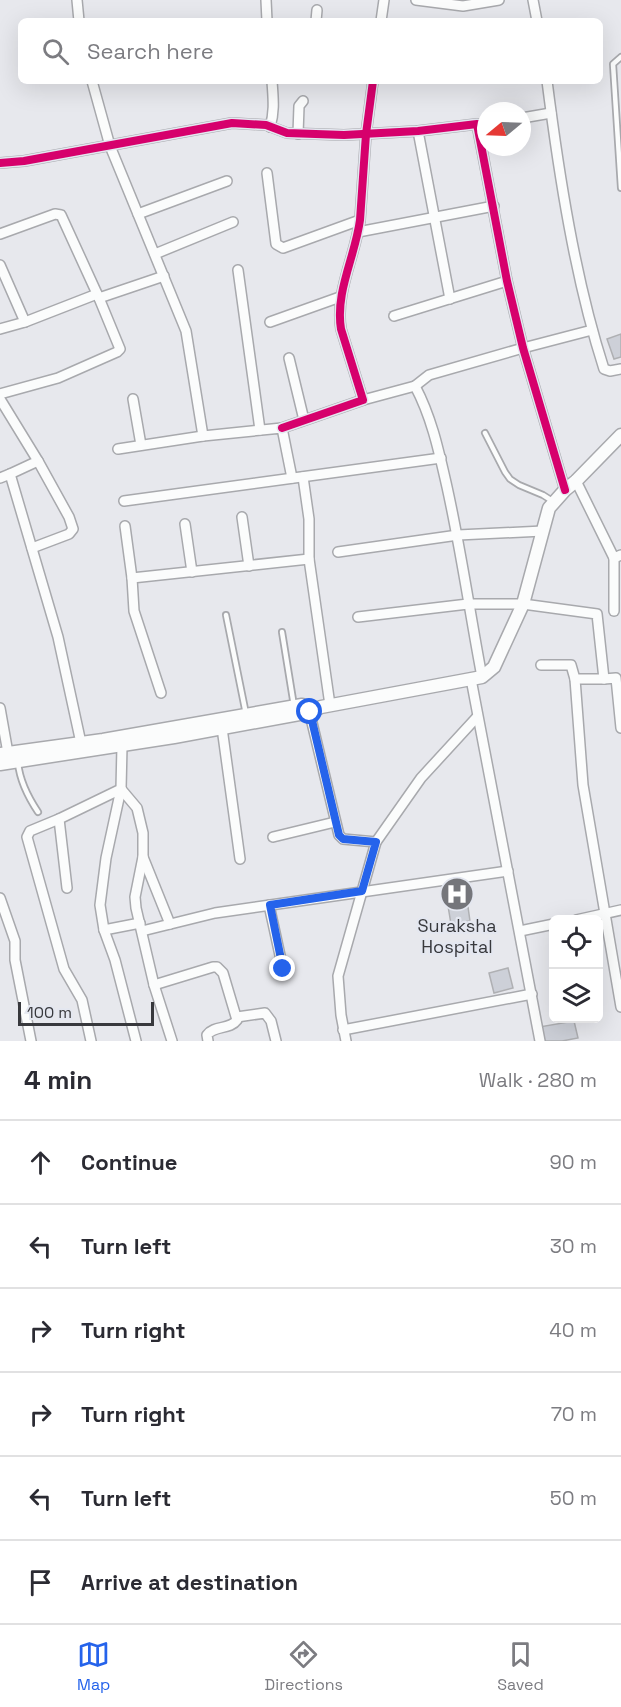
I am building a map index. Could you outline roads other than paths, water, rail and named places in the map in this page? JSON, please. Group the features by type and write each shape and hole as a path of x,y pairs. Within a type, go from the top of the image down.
{"main road":[{"path":"0,764 8,756 81,743 222,728 317,707 477,678 494,667 523,604 549,508 621,435"},
{"path":"8,756 122,746 246,714 294,706 317,707"}],"street":[{"path":"77,0 79,18"},
{"path":"266,0 267,18"},
{"path":"381,18 384,0"},
{"path":"416,0 463,6 499,0"},
{"path":"533,0 536,18"},
{"path":"316,18 317,10"},
{"path":"93,84 110,146 186,331 203,436"},
{"path":"270,127 274,104 272,84"},
{"path":"363,400 339,318 340,297 360,220 366,134 373,84"},
{"path":"547,84 570,226 592,330 604,369 609,371 621,369"},
{"path":"298,134 299,106 303,101"},
{"path":"531,116 551,113"},
{"path":"0,163 24,161 232,123 266,125 287,134 418,132 477,124"},
{"path":"418,132 450,299"},
{"path":"487,156 507,281 523,348 565,490"},
{"path":"267,173 276,244 279,247 283,249 360,220"},
{"path":"138,214 227,181"},
{"path":"358,232 494,206"},
{"path":"0,234 55,214 61,215 120,349 58,378 0,397 4,414 38,461 69,517 73,529 69,534 32,548"},
{"path":"155,254 233,222"},
{"path":"0,265 25,322"},
{"path":"238,270 260,430"},
{"path":"0,329 164,276"},
{"path":"394,316 507,281"},
{"path":"270,322 340,297"},
{"path":"118,449 203,436 282,428 363,400 416,386 429,375 592,330"},
{"path":"289,358 304,420"},
{"path":"416,386 434,429 458,536 477,678 477,717 540,1041"},
{"path":"133,399 141,445"},
{"path":"282,428 292,478"},
{"path":"123,501 441,458"},
{"path":"0,478 38,461"},
{"path":"10,474 58,637 81,743"},
{"path":"303,477 309,519 317,707 335,822 339,835 343,839 376,842"},
{"path":"358,617 468,604 523,604 594,613 617,610 617,556 576,481"},
{"path":"242,517 249,566"},
{"path":"185,524 192,572"},
{"path":"124,526 132,578 134,611 161,693"},
{"path":"338,552 458,536 543,531"},
{"path":"132,578 309,559"},
{"path":"594,613 597,614 604,679"},
{"path":"541,665 571,665 575,680 583,785 621,1007"},
{"path":"575,680 618,677 621,728"},
{"path":"0,708 8,756"},
{"path":"346,1041 338,976 376,842 421,778 477,717"},
{"path":"222,728 240,860"},
{"path":"122,746 121,789 102,880 100,905 104,930 115,960 136,1041"},
{"path":"91,1041 82,1000 64,969 27,837 30,831 121,789"},
{"path":"121,789 137,808 143,833 143,857 135,897 154,985 172,1041"},
{"path":"59,819 67,888"},
{"path":"273,837 335,822"},
{"path":"143,857 170,924"},
{"path":"104,930 170,924 215,913 508,871"},
{"path":"0,898 15,940 15,960 31,1041"},
{"path":"270,905 283,969"},
{"path":"601,915 621,910"},
{"path":"520,931 549,925"},
{"path":"154,985 213,967 217,967 223,973 237,1017 236,1022 208,1032 208,1041"},
{"path":"343,1029 532,994"},
{"path":"237,1017 265,1013 271,1021 276,1041"}],"lane":[{"path":"621,57 613,64 621,188"},
{"path":"485,433 510,479 554,502"},
{"path":"226,615 246,714"},
{"path":"282,633 294,706"},
{"path":"8,756 38,812"}],"place":[{"name":"Suraksha Hospital","path":"457,894"}]}
